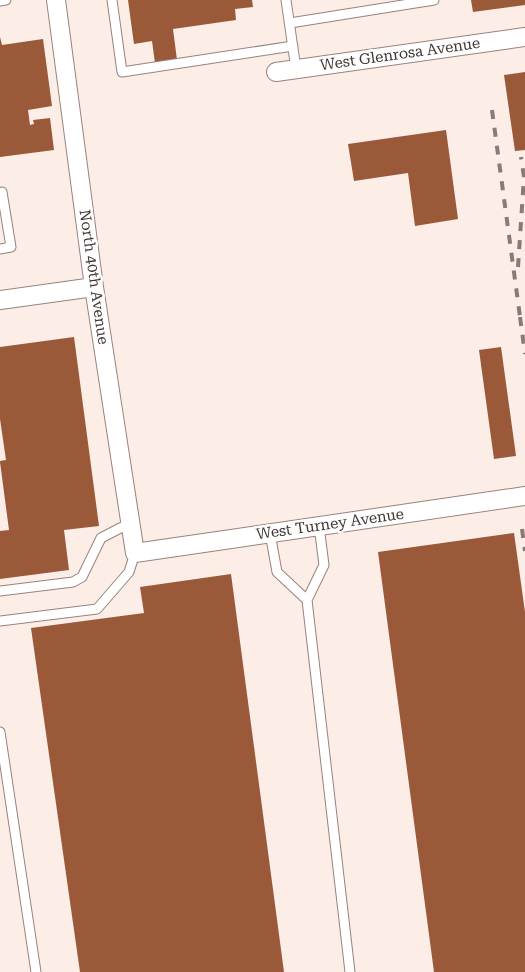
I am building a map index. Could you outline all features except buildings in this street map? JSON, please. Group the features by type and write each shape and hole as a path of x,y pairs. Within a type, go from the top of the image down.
{"street":[{"name":"North 40th Avenue","path":"56,0 94,286 135,552"},
{"name":"West Glenrosa Avenue","path":"276,72 525,37"},
{"path":"0,300 94,286"},
{"name":"West Turney Avenue","path":"135,552 525,496"}],"lane":[{"path":"0,1 6,0"},
{"path":"112,0 122,72 293,46"},
{"path":"286,0 296,69"},
{"path":"290,23 434,0"},
{"path":"0,192 2,192 11,247 0,249"},
{"path":"0,590 73,582 82,577 101,538 130,523"},
{"path":"319,526 324,565 307,600 350,972"},
{"path":"270,533 276,572 307,600"},
{"path":"0,621 97,609 129,572 135,552"},
{"path":"0,732 36,972"}],"railway":[{"path":"492,110 521,324"},
{"path":"518,267 524,177 521,157"},
{"path":"520,317 525,354"},
{"path":"522,529 525,551"}]}
